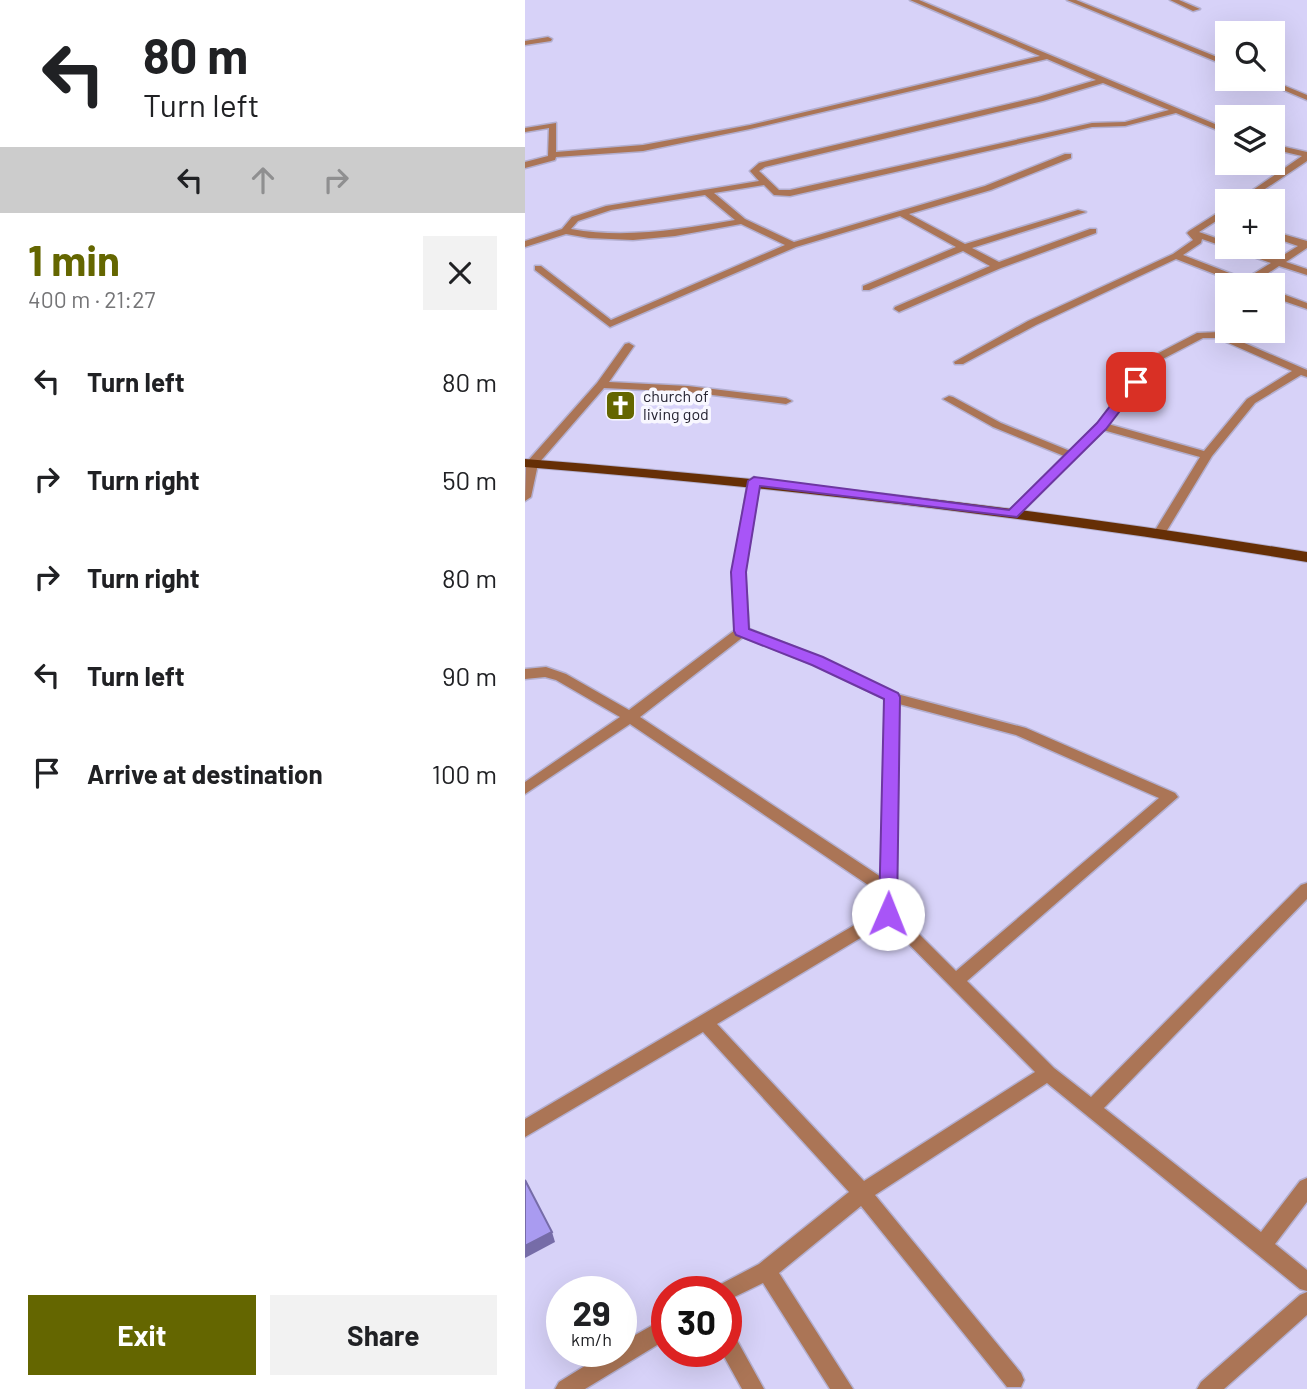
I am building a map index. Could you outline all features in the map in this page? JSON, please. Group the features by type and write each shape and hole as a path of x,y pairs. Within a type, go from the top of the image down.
{"main road":[{"path":"529,463 754,481 1160,532 1307,556"}],"street":[{"path":"913,0 1215,127"},
{"path":"1070,0 1215,59"},
{"path":"1173,0 1196,9"},
{"path":"525,43 548,39"},
{"path":"551,155 643,148 750,127 1047,57"},
{"path":"1104,80 1040,99 754,171 778,193 790,193 1092,125 1125,124 1175,111"},
{"path":"1285,89 1307,98"},
{"path":"525,130 553,125 551,155 547,160 525,165"},
{"path":"1285,149 1306,154"},
{"path":"1258,189 1306,154"},
{"path":"538,268 610,324 793,245 904,215 988,188 1068,156"},
{"path":"565,232 575,219 597,212 767,182"},
{"path":"706,191 743,221 793,245"},
{"path":"866,288 962,248 1081,212"},
{"path":"904,215 997,266"},
{"path":"1192,233 1215,217"},
{"path":"525,244 565,232 611,240 631,239 743,221"},
{"path":"899,309 997,266 1093,231"},
{"path":"1192,233 1215,241"},
{"path":"959,362 1032,323 1176,256 1198,241 1192,233"},
{"path":"1285,238 1306,245"},
{"path":"1264,273 1306,245"},
{"path":"1176,256 1220,273"},
{"path":"1267,259 1307,272"},
{"path":"1285,298 1307,306"},
{"path":"1013,514 1101,426 1153,360 1201,335 1219,335 1303,373"},
{"path":"525,497 529,463 601,385 629,346"},
{"path":"1160,532 1207,455 1251,401 1303,373"},
{"path":"601,385 688,389 786,401"},
{"path":"949,399 997,425 1073,456"},
{"path":"1101,426 1207,455"},
{"path":"742,631 739,572 754,481"},
{"path":"742,631 817,661 892,697 1021,732 1170,797 956,981"},
{"path":"525,789 630,717 742,631"},
{"path":"525,674 546,672 561,677 630,717 888,890"},
{"path":"892,697 888,914 1048,1073 1307,1282"},
{"path":"1091,1108 1307,889"},
{"path":"525,1129 888,914"},
{"path":"705,1023 862,1193 1014,1380"},
{"path":"742,1284 766,1271 862,1193 1048,1073"},
{"path":"1262,1246 1307,1187"},
{"path":"766,1271 842,1389"},
{"path":"1209,1389 1307,1302"},
{"path":"566,1389 651,1337"},
{"path":"741,1367 753,1389"}],"building":[{"path":"525,1180 552,1232 525,1246"}],"place":[{"name":"church of living god","path":"620,405"}],"route":[{"path":"888,914 892,697 817,661 742,631 739,572 754,481 1013,514 1101,426 1136,382"}]}
